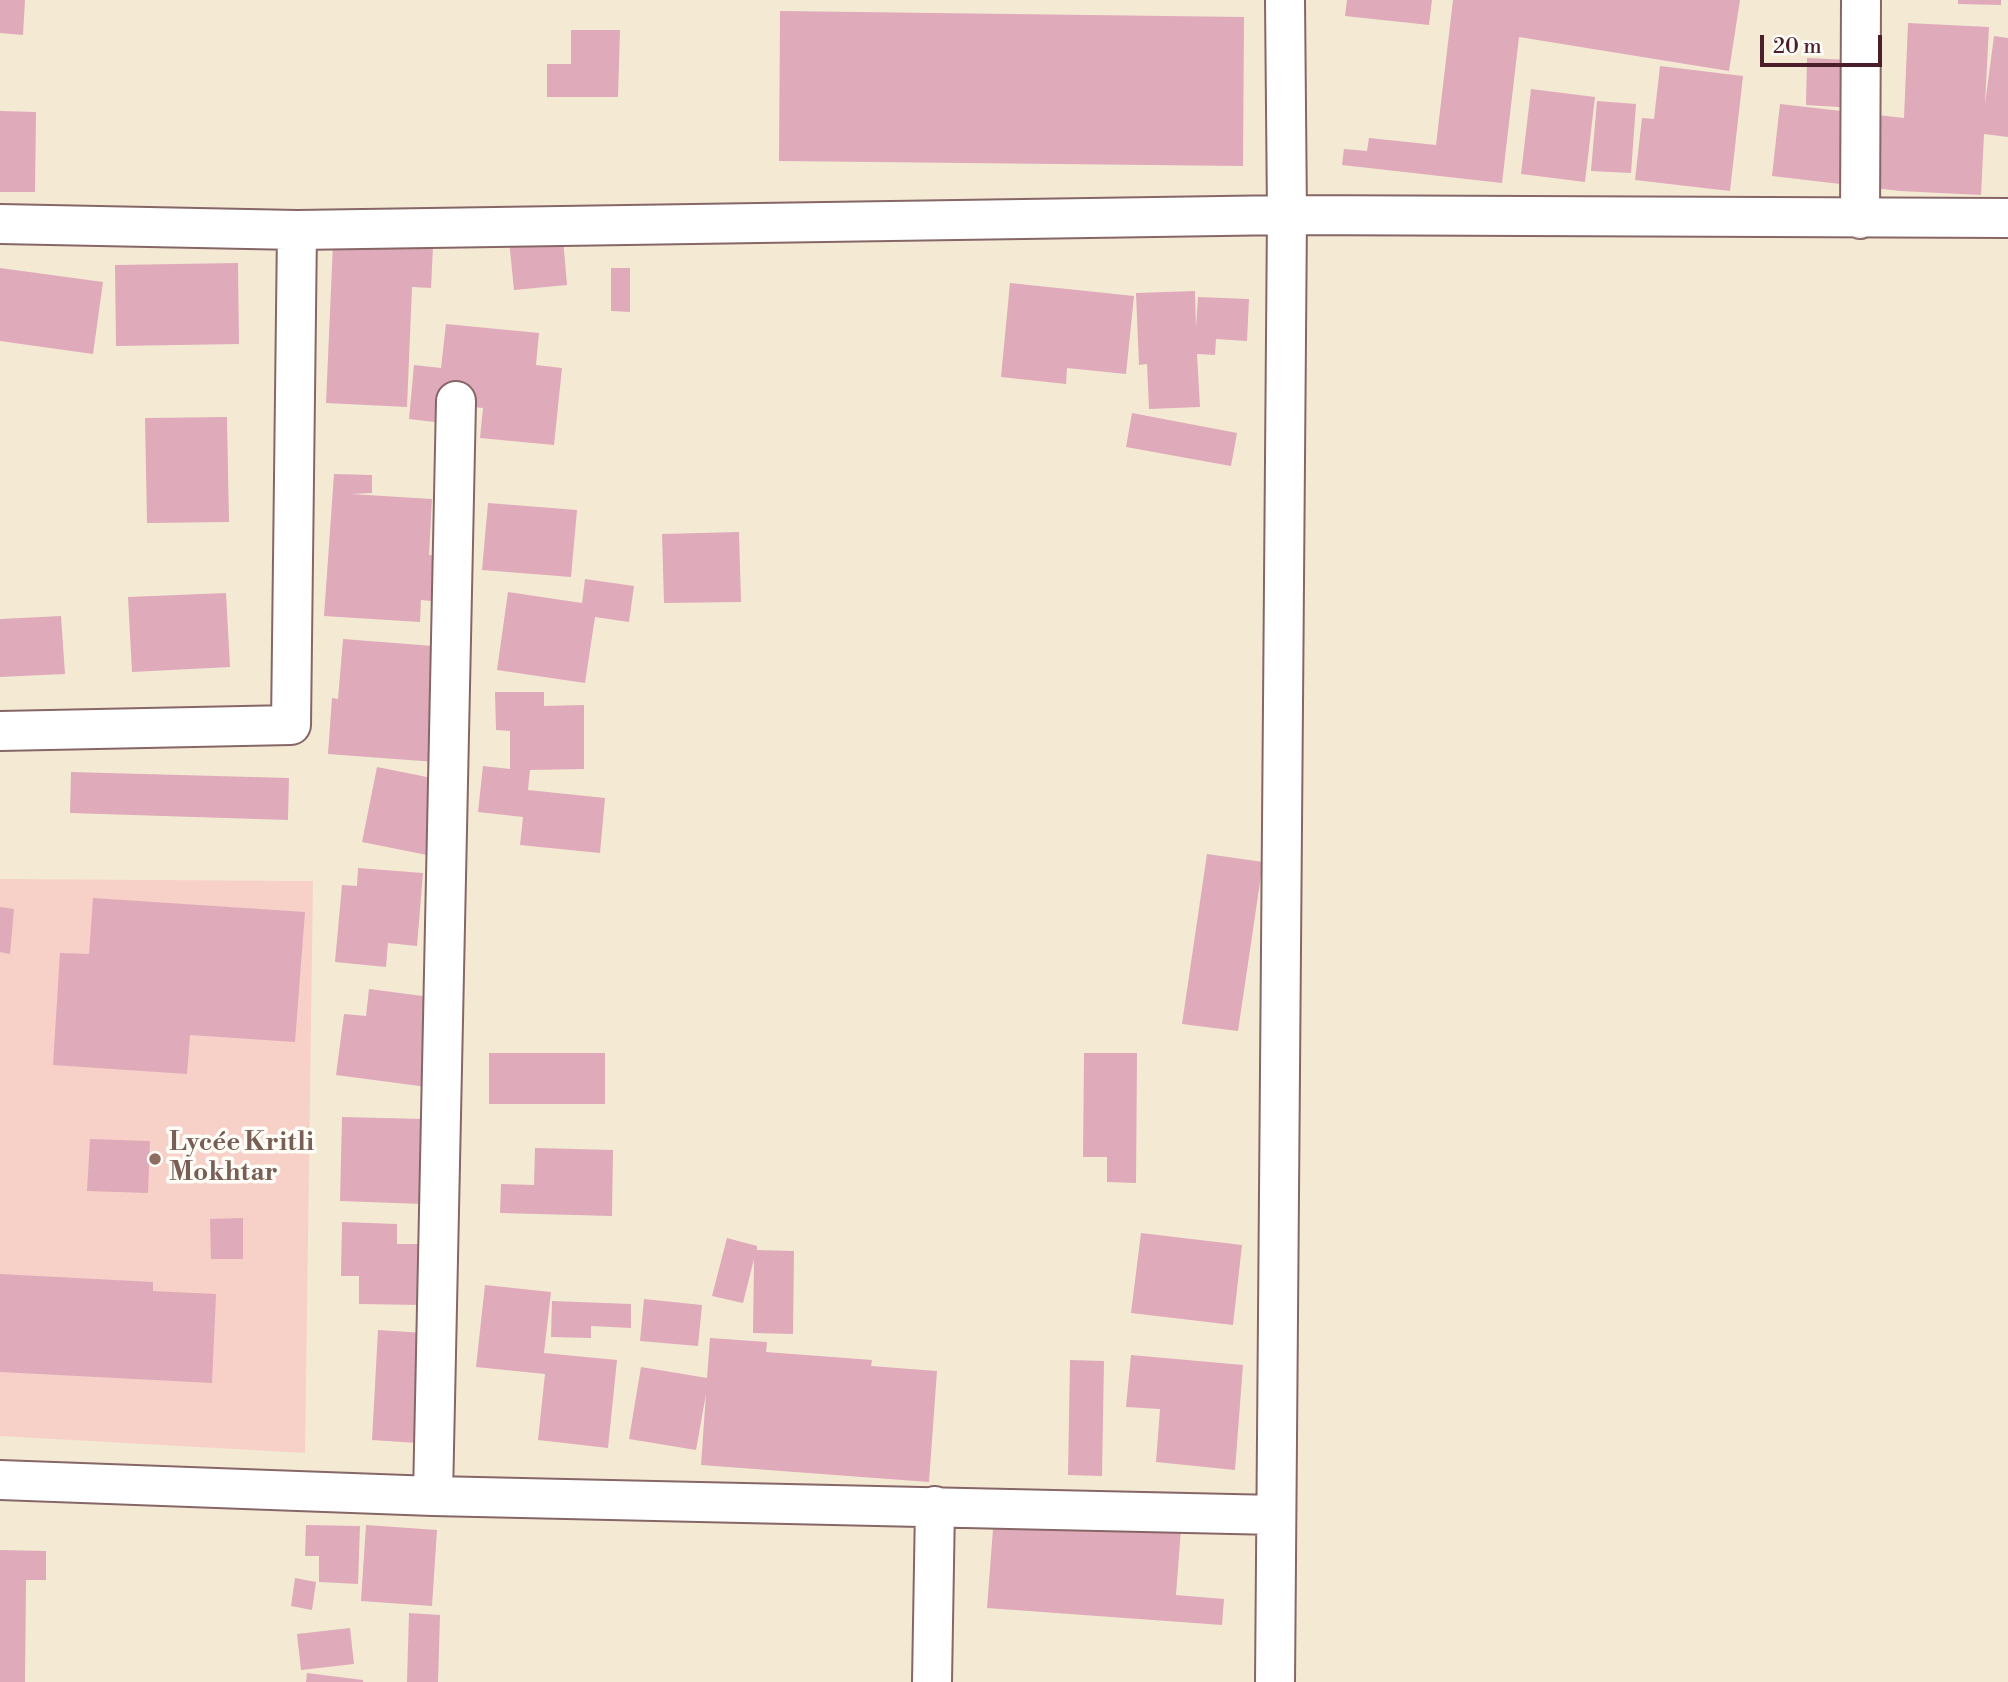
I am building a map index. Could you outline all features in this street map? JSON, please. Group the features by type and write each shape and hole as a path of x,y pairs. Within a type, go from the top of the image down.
{"street":[{"path":"1275,1682 1287,215 1285,0"},
{"path":"1860,219 1861,0"},
{"path":"0,224 297,230 1287,215 2008,218"},
{"path":"0,731 290,725 297,230"},
{"path":"433,1496 456,401"},
{"path":"0,1480 433,1496 1276,1515"},
{"path":"932,1682 935,1506"}],"shaded area":[{"name":"Lycée Kritli Mokhtar","path":"0,879 313,881 305,1453 0,1436"}],"building":[{"path":"0,0 25,0 23,35 0,33"},
{"path":"1347,0 1432,0 1429,25 1345,16"},
{"path":"1453,0 1740,0 1729,71 1519,37 1502,183 1342,165 1344,149 1367,151 1369,138 1436,145"},
{"path":"1958,0 2001,0 2001,5 1958,4"},
{"path":"780,11 1244,17 1243,166 779,161"},
{"path":"1908,23 1989,27 1985,104 1994,36 2008,38 2008,137 1984,134 1981,195 1900,191 1772,176 1780,104 1904,118"},
{"path":"571,30 620,30 618,97 547,97 547,64 571,64"},
{"path":"1807,58 1872,61 1870,109 1806,105"},
{"path":"1660,66 1743,76 1730,191 1635,180 1642,118 1654,119"},
{"path":"1531,89 1595,97 1585,182 1521,174"},
{"path":"1597,101 1636,104 1631,173 1591,171"},
{"path":"0,111 36,112 35,192 0,192"},
{"path":"561,215 567,285 514,290 507,220"},
{"path":"334,221 434,226 431,288 412,287 407,407 326,403"},
{"path":"238,263 239,344 116,346 115,265"},
{"path":"0,268 103,282 93,354 0,341"},
{"path":"611,268 630,268 630,312 611,311"},
{"path":"1010,283 1134,296 1126,374 1067,368 1066,384 1001,377"},
{"path":"1195,291 1196,328 1198,297 1249,299 1247,341 1216,339 1215,355 1197,354 1200,407 1149,409 1147,364 1139,365 1136,293"},
{"path":"446,324 539,333 536,365 562,368 554,445 480,438 483,408 454,405 452,424 409,419 414,365 441,368"},
{"path":"1132,413 1237,433 1231,466 1126,447"},
{"path":"227,417 229,522 147,523 145,418"},
{"path":"334,474 372,475 372,493 351,494 432,499 429,555 445,556 442,602 421,600 420,622 324,616"},
{"path":"488,503 577,510 571,577 482,570"},
{"path":"739,532 741,602 664,603 662,534"},
{"path":"585,579 634,586 629,622 595,617 585,683 497,670 508,592 582,603"},
{"path":"226,593 230,667 132,672 128,597"},
{"path":"61,616 65,674 0,677 0,619"},
{"path":"343,639 446,647 432,696 429,730 451,732 449,763 328,754 332,698 338,699"},
{"path":"495,692 544,692 544,706 584,705 584,769 530,770 528,790 605,798 600,853 520,845 523,817 478,812 483,766 510,769 510,731 496,730"},
{"path":"377,767 447,781 432,856 362,842"},
{"path":"71,772 289,778 288,820 70,813"},
{"path":"1207,854 1263,862 1238,1031 1182,1024"},
{"path":"358,868 423,873 417,946 388,943 386,967 335,962 342,885 357,886"},
{"path":"93,898 305,912 295,1042 190,1035 187,1074 53,1065 60,953 89,954"},
{"path":"0,907 14,909 10,954 0,952"},
{"path":"369,989 438,998 427,1087 336,1075 344,1014 366,1016"},
{"path":"489,1053 605,1053 605,1104 489,1104"},
{"path":"1084,1053 1137,1053 1136,1183 1107,1182 1107,1157 1083,1157"},
{"path":"342,1117 424,1119 423,1204 340,1201"},
{"path":"90,1139 150,1141 148,1193 87,1191"},
{"path":"535,1148 613,1150 612,1216 500,1213 501,1184 534,1185"},
{"path":"243,1218 243,1259 211,1259 210,1219"},
{"path":"342,1222 397,1224 397,1244 424,1244 423,1305 359,1304 359,1276 341,1276"},
{"path":"1141,1233 1242,1245 1233,1325 1131,1313"},
{"path":"727,1238 757,1246 757,1250 794,1251 793,1334 753,1333 754,1259 743,1303 712,1296"},
{"path":"0,1274 153,1282 153,1291 216,1294 212,1383 0,1372"},
{"path":"485,1285 551,1292 544,1353 617,1360 608,1448 538,1440 545,1374 476,1367"},
{"path":"644,1299 702,1305 698,1346 640,1341"},
{"path":"552,1301 631,1304 631,1328 591,1326 591,1338 551,1337"},
{"path":"378,1330 439,1334 432,1444 372,1440"},
{"path":"710,1338 767,1342 766,1352 872,1360 871,1366 937,1371 929,1482 701,1465 706,1394 696,1450 629,1439 641,1367 707,1378"},
{"path":"1131,1355 1243,1365 1235,1470 1156,1462 1160,1409 1126,1407"},
{"path":"1070,1360 1104,1361 1102,1476 1068,1475"},
{"path":"994,1516 1181,1529 1176,1595 1224,1599 1222,1625 987,1608"},
{"path":"306,1525 360,1526 358,1584 319,1582 319,1556 305,1556"},
{"path":"366,1525 437,1530 432,1606 361,1601"},
{"path":"0,1550 46,1551 46,1580 26,1580 25,1682 0,1682"},
{"path":"295,1578 316,1582 312,1610 291,1606"},
{"path":"409,1613 440,1615 438,1682 407,1682"},
{"path":"350,1628 354,1664 301,1670 297,1634"},
{"path":"307,1673 363,1680 363,1682 306,1682"}],"place":[{"name":"Lycée Kritli Mokhtar","path":"155,1159"}]}
